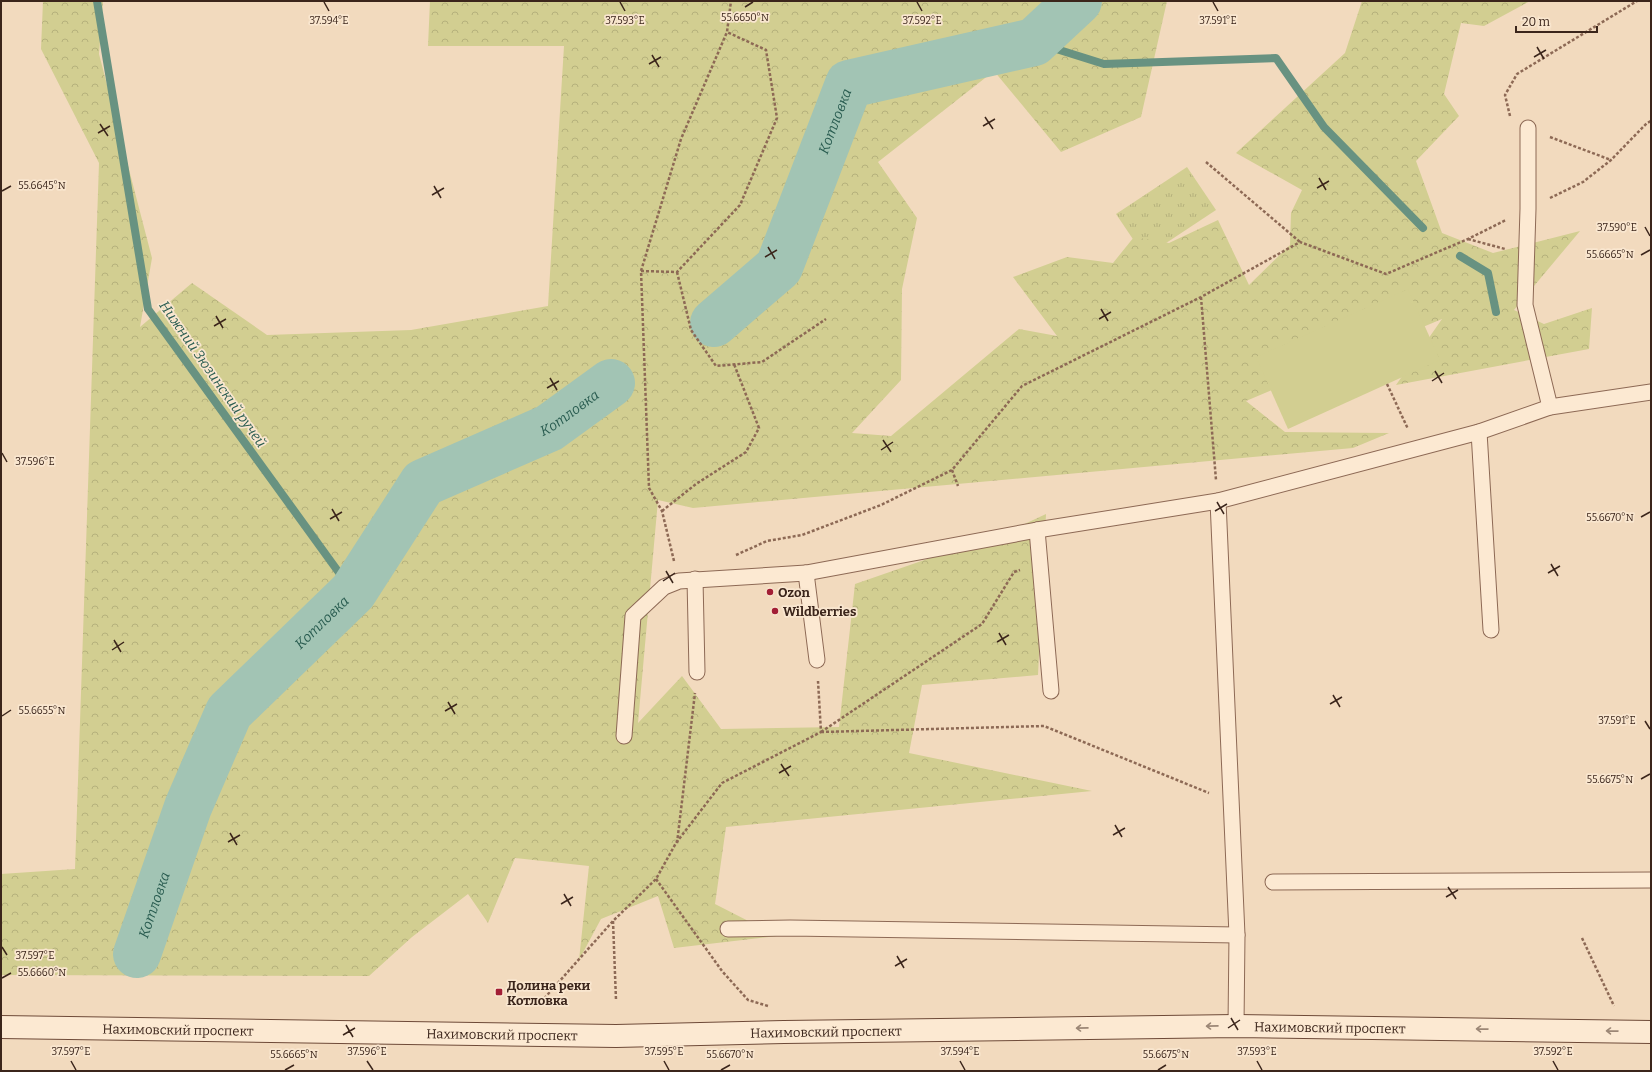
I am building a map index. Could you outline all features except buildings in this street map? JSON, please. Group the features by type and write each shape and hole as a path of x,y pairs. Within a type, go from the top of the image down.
{"main road":[{"name":"Нахимовский проспект","path":"1,1027 616,1036 784,1032 1236,1026 1651,1032"}],"lane":[{"path":"1528,128 1528,209 1525,305 1550,407"},
{"path":"624,736 633,616 664,587 679,581 806,573 1037,530 1218,501 1479,432 1550,407 1651,392"},
{"path":"1479,432 1491,630"},
{"path":"1218,501 1237,935 1236,1026"},
{"path":"1037,530 1052,691"},
{"path":"806,573 817,660"},
{"path":"695,579 697,672"},
{"path":"1273,882 1651,880"},
{"path":"728,930 790,928 1237,935"}],"path":[{"path":"679,581 662,511 649,488 641,271 681,139 728,32 731,1"},
{"path":"1611,160 1552,139 1510,121 1505,95 1517,74 1637,1"},
{"path":"641,271 677,272 740,205 777,118 766,50 728,32"},
{"path":"1206,162 1300,242 1386,274 1468,239 1583,182 1611,160 1647,123 1651,121"},
{"path":"1468,239 1526,255"},
{"path":"733,556 767,541 802,535 881,505 952,470 1022,386 1201,297 1300,242"},
{"path":"677,272 691,330 716,366 762,362 826,319"},
{"path":"1201,297 1218,501"},
{"path":"662,511 696,484 746,452 759,428 734,364"},
{"path":"1387,384 1417,448"},
{"path":"952,470 958,486"},
{"path":"541,1002 613,921 656,879 676,843 722,783 821,732 982,624 1014,572 1040,566"},
{"path":"817,660 816,674 819,684 821,732"},
{"path":"676,843 697,672"},
{"path":"821,732 1044,726 1232,802"},
{"path":"656,879 727,977 748,1000 771,1007"},
{"path":"613,921 616,1000"},
{"path":"1582,938 1615,1006"}],"green space":[{"path":"43,1 103,1 99,54 152,258 140,327 192,283 267,335 411,330 548,306 564,46 428,46 430,1 1167,1 1141,117 1061,152 994,71 878,162 917,218 902,289 901,380 852,433 891,436 1019,329 1057,336 1013,277 1067,257 1113,263 1134,237 1169,243 1218,220 1249,285 1290,245 1291,213 1302,190 1236,153 1345,53 1362,1 1530,1 1484,26 1461,23 1444,94 1459,116 1416,161 1442,233 1493,253 1580,231 1514,310 1544,324 1592,308 1589,349 1396,385 1442,319 1246,401 1285,432 1389,433 1353,448 693,508 658,500 638,723 682,676 721,729 839,727 855,584 933,557 969,550 1046,514 1038,675 922,685 909,753 1092,791 726,827 715,904 778,936 674,948 658,896 601,919 579,960 589,866 515,858 488,923 468,894 412,937 369,976 1,975 1,874 75,869 99,163 41,49"},
{"path":"1187,167 1216,210 1145,257 1116,214"},
{"path":"1408,289 1440,360 1288,429 1256,357"}],"waterway":[{"name":"Нижний Зюзинский ручей","path":"97,1 148,309 353,592"},
{"name":"Котловка","path":"714,323 779,267 849,84 1034,42 1078,1"},
{"path":"1034,42 1104,64 1276,58 1324,127 1423,228"},
{"path":"1460,256 1488,273 1496,312"},
{"name":"Котловка","path":"137,954 188,807 229,712 353,592 423,483 549,428 611,383"}],"place":[{"name":"Ozon","path":"770,592"},
{"name":"Wildberries","path":"775,611"},
{"name":"Долина реки Котловка","path":"499,992"}]}
